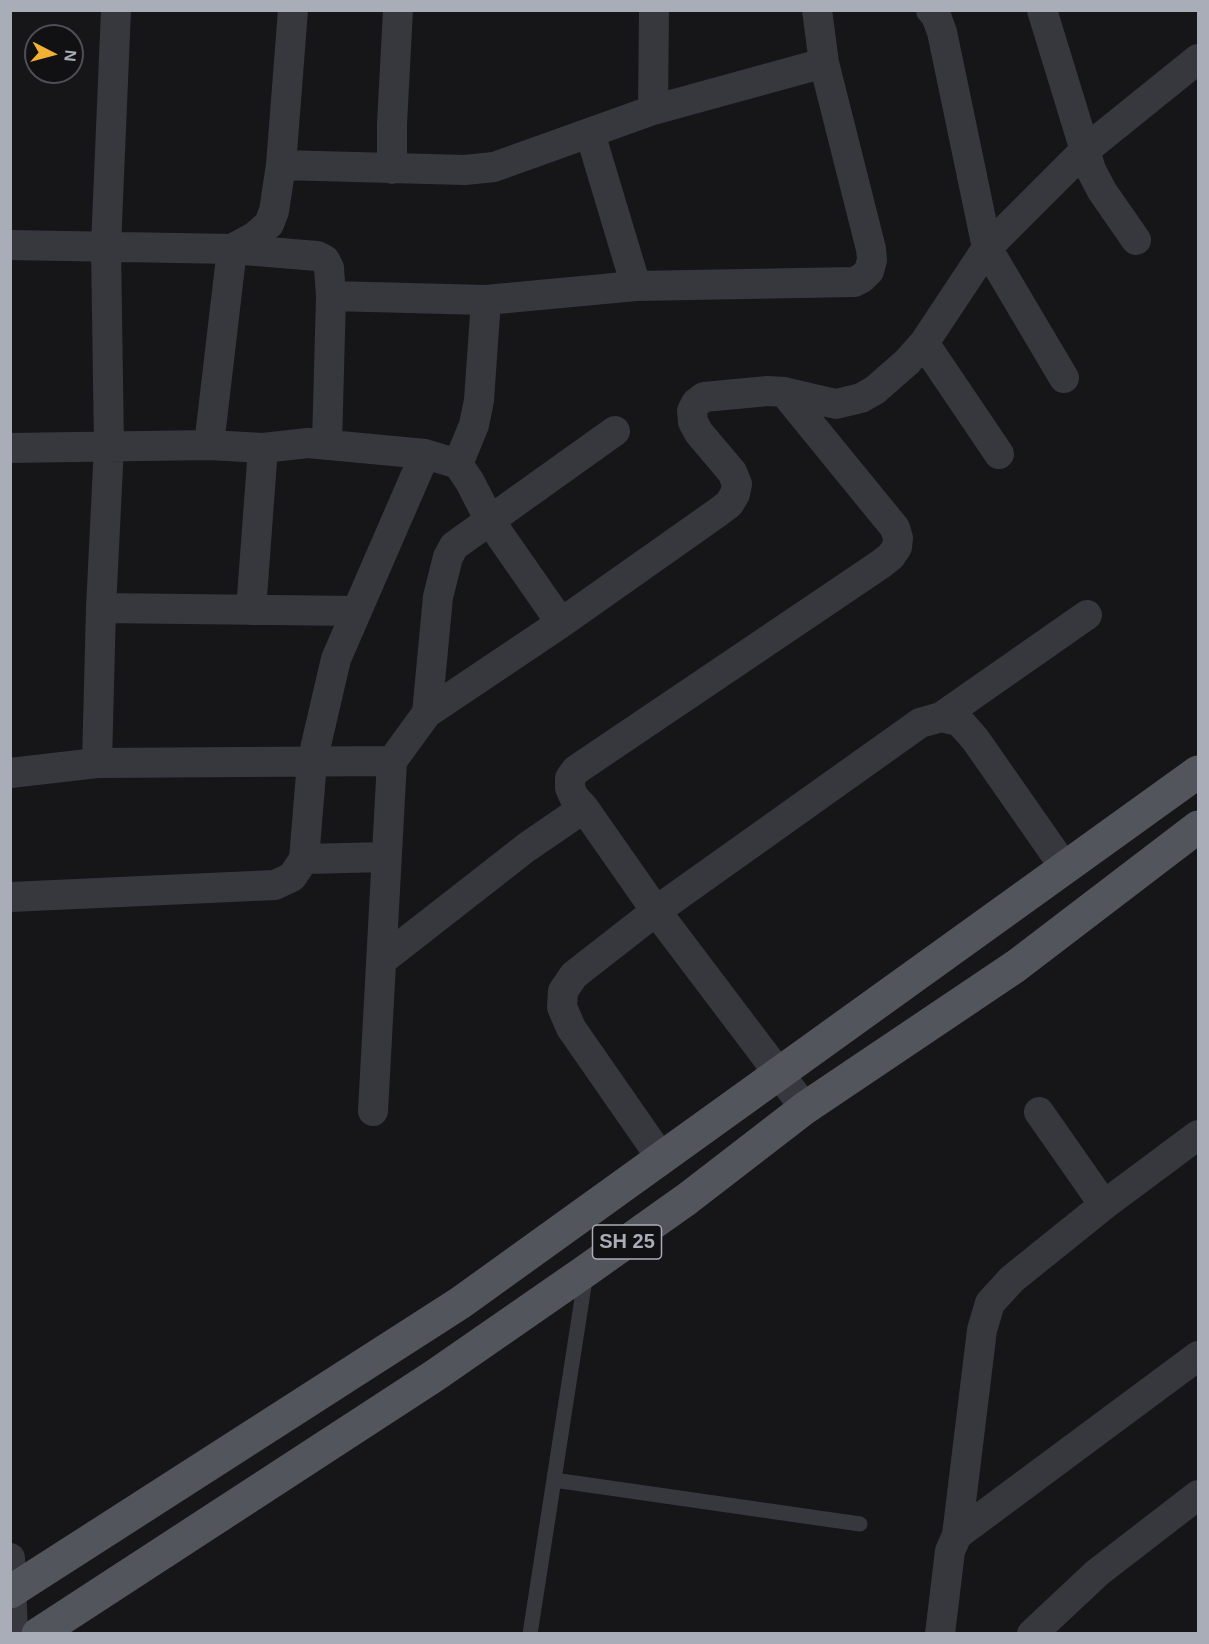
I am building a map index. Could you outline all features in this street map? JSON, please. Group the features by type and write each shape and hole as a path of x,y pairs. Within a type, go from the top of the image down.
{"main road":[{"path":"11,1592 460,1303 1198,772"},
{"name":"SH 25","path":"38,1634 434,1376 553,1294 687,1199 805,1108 1016,966 1198,827"},
{"path":"528,1254 553,1294"}],"street":[{"path":"97,763 101,608 109,446 106,248 116,10"},
{"path":"232,249 254,237 269,224 274,211 281,165 293,10"},
{"path":"392,169 398,10"},
{"path":"653,110 654,10"},
{"path":"331,296 486,300 636,286 854,282 862,278 869,271 872,260 871,249 824,63 817,10"},
{"path":"931,10 942,32 987,248 1064,378"},
{"path":"1042,10 1084,151 1102,191 1136,240"},
{"path":"373,1111 392,761 427,713 561,623 729,504 735,495 737,484 732,472 699,433 693,422 692,411 696,403 705,397 719,394 753,391 784,392 836,404 861,398 875,390 924,343 987,248 1084,151 1198,59"},
{"path":"281,165 465,170 494,167 653,110 824,63"},
{"path":"590,133 636,286"},
{"path":"10,245 232,249 316,256 325,260 329,268 331,296 327,444"},
{"path":"209,445 232,249"},
{"path":"458,464 474,425 479,400 486,300"},
{"path":"924,343 999,454"},
{"path":"784,392 895,528 898,538 897,547 881,564 576,770 570,778 570,788 574,797 656,911 805,1108"},
{"path":"427,713 438,597 448,557 454,546 615,431"},
{"path":"10,448 209,445 263,447 309,443 425,454 458,464 490,521 561,623"},
{"path":"251,610 263,447"},
{"path":"10,897 274,885 292,877 304,859 312,762 336,658 425,454"},
{"path":"101,608 357,612"},
{"path":"662,1158 571,1028 562,1007 563,991 574,975 656,911 920,723 941,717 1087,615"},
{"path":"941,717 959,722 975,739 1065,868"},
{"path":"10,773 97,763 392,761"},
{"path":"381,961 527,847 584,808"},
{"path":"304,859 386,857"},
{"path":"1039,1112 1104,1205"},
{"path":"940,1634 948,1561 957,1534 982,1330 990,1303 1012,1279 1104,1205 1198,1135"},
{"path":"957,1534 1198,1356"},
{"path":"1032,1634 1097,1573 1198,1495"},
{"path":"10,1558 12,1634"}],"lane":[{"path":"530,1634 587,1270"},
{"path":"554,1480 860,1524"}]}
